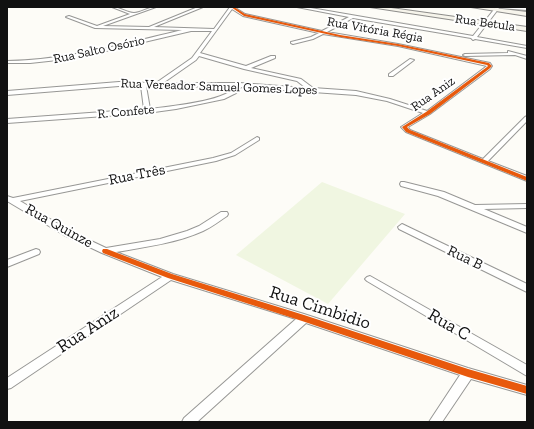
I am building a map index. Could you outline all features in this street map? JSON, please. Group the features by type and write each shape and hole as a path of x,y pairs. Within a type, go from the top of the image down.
{"street":[{"path":"114,7 134,14"},
{"path":"95,27 154,7"},
{"path":"147,29 200,7"},
{"path":"158,84 187,65 198,54 232,7"},
{"name":"Rua Vitória Régia","path":"232,7 244,15 323,32 484,62 490,66 488,68"},
{"path":"299,7 474,39 527,47"},
{"name":"Rua Betula","path":"373,7 527,29"},
{"path":"474,7 527,9"},
{"path":"474,39 498,8"},
{"path":"498,8 527,14"},
{"path":"68,17 95,27 214,30"},
{"path":"293,43 308,40 352,17"},
{"name":"Rua Salto Osório","path":"7,62 35,62 60,59 189,30"},
{"path":"474,39 527,58"},
{"path":"198,54 246,68 299,80 311,89"},
{"name":"Rua Aniz","path":"450,56 515,54"},
{"path":"246,68 273,57"},
{"path":"391,75 412,60"},
{"name":"Rua Aniz","path":"484,161 408,131 404,127 428,113 488,68"},
{"name":"Rua Vereador Samuel Gomes Lopes","path":"7,93 103,84 240,85 311,89 368,95 428,113"},
{"path":"143,84 147,111"},
{"name":"R. Confete","path":"7,121 147,111 222,98 234,92 240,85"},
{"path":"527,118 484,161 527,179"},
{"name":"Rua Três","path":"10,199 214,160 233,154 256,139"},
{"path":"404,184 441,194 527,230"},
{"name":"Rua Quinze","path":"10,199 67,233 105,251 160,242 190,234 224,214"},
{"path":"475,207 527,206"},
{"name":"Rua B","path":"402,227 527,288"},
{"name":"Rua Cimbidio","path":"105,251 170,276 304,318 468,373 527,390"},
{"path":"7,264 36,252"},
{"name":"Rua Aniz","path":"7,384 170,276"},
{"name":"Rua C","path":"370,279 527,371"},
{"path":"188,422 304,318"},
{"path":"435,422 468,373"}],"green space":[{"path":"322,182 405,214 328,304 236,255"}],"cycle path":[{"path":"232,7 244,15 340,36 398,45 488,64 490,66 488,68 428,113 404,127 408,131 527,179"},
{"path":"105,251 170,276 304,318 468,373 527,390"}]}
